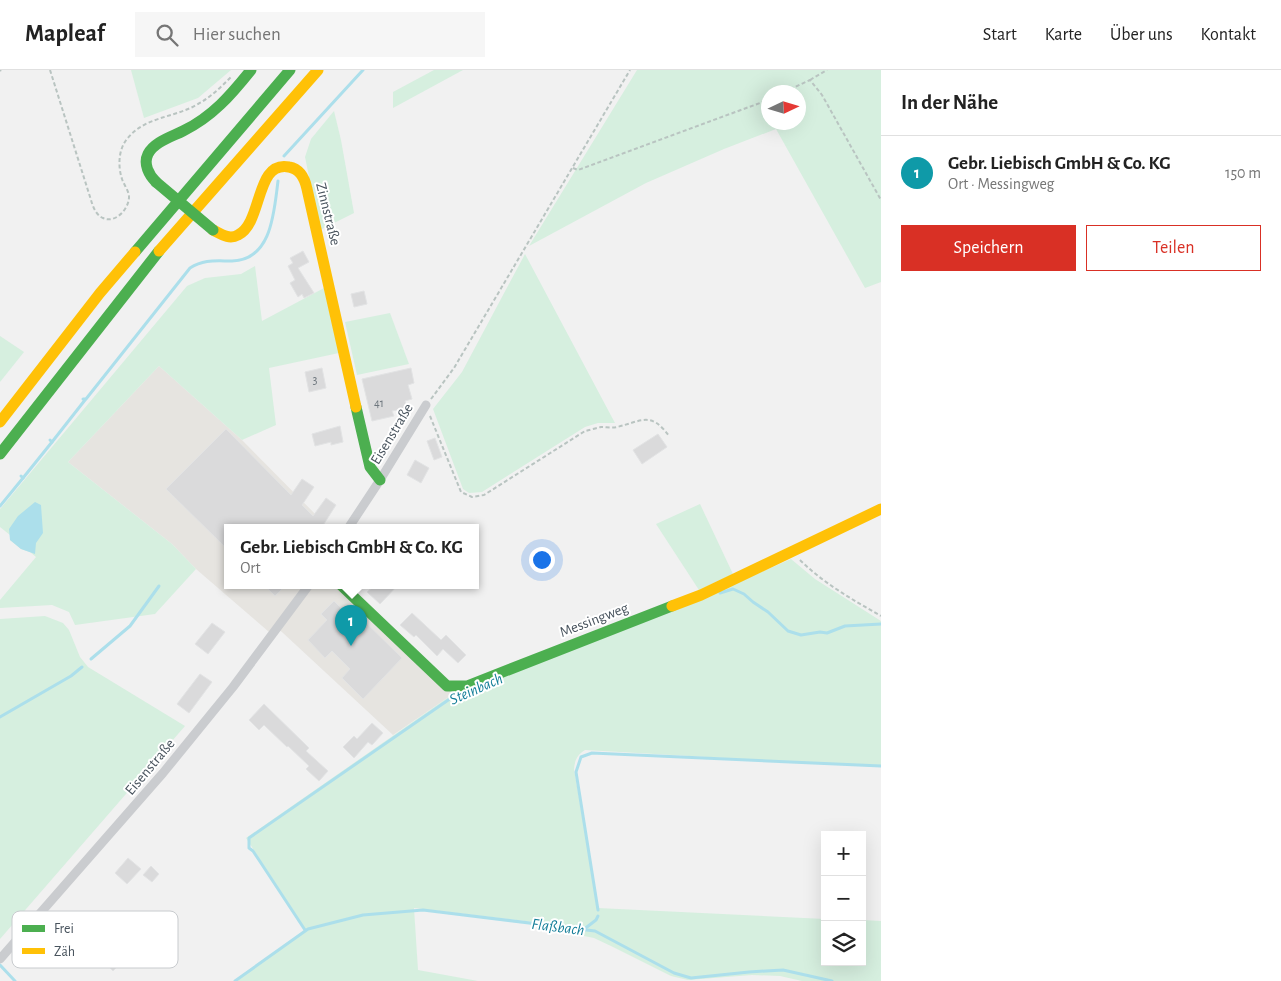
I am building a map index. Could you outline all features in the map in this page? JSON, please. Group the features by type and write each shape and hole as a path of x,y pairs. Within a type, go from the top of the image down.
{"main road":[{"name":"Zinnstraße","path":"251,70 232,94 207,118 158,144 149,153 146,160 147,168 149,174 156,182 214,230 221,235 232,237 247,230 266,179 274,168 282,166 291,167 304,178 370,467 380,480"},
{"path":"0,422 100,293 290,70"},
{"path":"0,454 152,260 318,70"},
{"name":"Messingweg","path":"344,589 447,686 467,686 700,595 881,508"}],"street":[{"name":"Eisenstraße","path":"351,524 426,405"},
{"name":"Eisenstraße","path":"42,911 164,773 234,687 306,589"},
{"name":"Eisenstraße","path":"1,957 12,945"}],"path":[{"path":"50,70 91,200"},
{"path":"630,70 454,368 426,405 461,492 472,497 484,495 585,431 600,427 615,428 634,421 644,420 653,421 661,425 670,436"},
{"path":"799,85 827,70"},
{"path":"810,80 822,95 881,200"},
{"path":"573,168 578,170 761,103"},
{"path":"791,552 811,571 848,597 881,616"}],"shaded area":[{"path":"159,366 242,440 325,524 224,524 224,589 337,589 453,694 393,735 274,625 269,632 196,569 172,544 68,462"}],"green space":[{"path":"131,70 231,70 198,98 144,118"},
{"path":"434,70 463,70 393,108 393,92"},
{"path":"637,70 881,70 881,282 865,288 777,130 806,130 806,85 761,85 761,130 773,130 646,183 529,246"},
{"path":"334,111 354,213 320,230 305,157 311,139"},
{"path":"525,254 615,423 598,423 585,427 482,492 469,493 463,489 433,409 462,372"},
{"path":"255,266 262,321 324,288 339,353 269,368 276,425 242,440 159,366 68,462 172,544 196,569 155,614 75,625 69,612 52,605 0,608 0,600 36,557 30,552 21,549 10,540 10,535 0,527 0,509 187,286 205,278 241,274"},
{"path":"390,313 409,364 357,375 345,322"},
{"path":"0,336 24,352 0,382"},
{"path":"700,504 733,574 699,590 656,524"},
{"path":"791,559 815,579 881,621 881,767 585,750 577,758 574,769 598,908 821,919 821,966 866,966 866,920 881,921 881,981 802,981 780,976 752,975 688,980 671,976 594,938 584,936 585,928 414,908 418,970 478,981 234,981 306,930 246,838 453,694 690,603"},
{"path":"45,616 63,623 69,630 80,657 88,667 185,726 24,911 12,911 12,925 0,939 0,619"}],"water":[{"path":"35,502 41,505 43,533 36,543 35,554 21,549 10,540 9,529 18,516"}],"building":[{"path":"303,251 309,262 298,268 314,293 304,298 302,294 298,297 290,283 295,280 288,266 293,263 290,258"},
{"path":"364,291 367,304 354,307 351,294"},
{"path":"322,368 326,388 309,392 305,372"},
{"path":"411,368 414,383 408,385 412,399 405,401 407,408 392,411 394,416 372,421 362,379"},
{"path":"340,426 343,442 331,445 331,442 315,446 312,434"},
{"path":"226,429 291,495 302,479 314,487 302,505 313,516 326,498 336,505 324,524 224,524 224,546 166,489"},
{"path":"658,434 667,447 642,464 633,450"},
{"path":"435,438 442,457 434,460 427,441"},
{"path":"415,460 429,468 421,483 407,475"},
{"path":"268,589 282,589 275,596"},
{"path":"370,589 394,589 380,604 367,592"},
{"path":"334,601 345,612 350,607 402,658 363,699 342,678 350,669 332,651 325,658 308,640 327,620 321,614"},
{"path":"412,613 441,640 446,635 466,655 458,663 443,649 437,656 416,635 414,637 400,625"},
{"path":"212,623 225,632 208,654 195,644"},
{"path":"200,674 212,682 189,713 177,704"},
{"path":"264,704 309,748 306,751 328,771 319,781 306,769 309,766 264,725 259,730 249,720"},
{"path":"372,723 383,733 372,745 368,742 354,758 343,747 354,736 357,739"},
{"path":"128,858 141,869 127,884 115,873"},
{"path":"151,866 159,874 152,882 143,875"}],"waterway":[{"path":"284,156 363,70"},
{"path":"83,399 86,399 190,268 205,262 245,259 255,252 263,243 272,220 278,181"},
{"path":"50,440 52,442 85,400"},
{"path":"21,476 23,478 52,442"},
{"path":"0,506 23,478"},
{"path":"91,659 130,626 159,586"},
{"name":"Steinbach","path":"720,593 733,589 744,594 768,612 788,631 801,635 820,632 827,633 845,626 881,624"},
{"path":"0,717 71,676 82,667"},
{"name":"Steinbach","path":"305,930 253,851 249,848 249,838 454,696 465,692"},
{"path":"598,910 576,772 581,757 592,753 881,766"},
{"name":"Flaßbach","path":"235,981 308,929 363,915 423,910 595,931 674,973 691,978 783,970 832,981"},
{"path":"583,930 596,920 598,916"},
{"path":"0,965 15,981"}],"traffic: fast":[{"path":"156,182 146,165 148,154 154,146 193,125 212,112 228,97 251,70"},
{"path":"135,252 290,70"},
{"path":"156,182 213,230"},
{"path":"0,454 159,251"},
{"path":"356,407 370,467 380,480"},
{"path":"345,589 447,686 467,686 672,606"}],"traffic: slow":[{"path":"159,251 318,70"},
{"path":"213,230 231,237 238,235 246,228 252,218 265,182 270,173 278,167 293,168 301,175 307,189 356,407"},
{"path":"0,422 100,293 135,252"},
{"path":"672,606 701,595 881,509"}],"place":[{"name":"Gebr. Liebisch GmbH & Co. KG","path":"351,646"}]}
